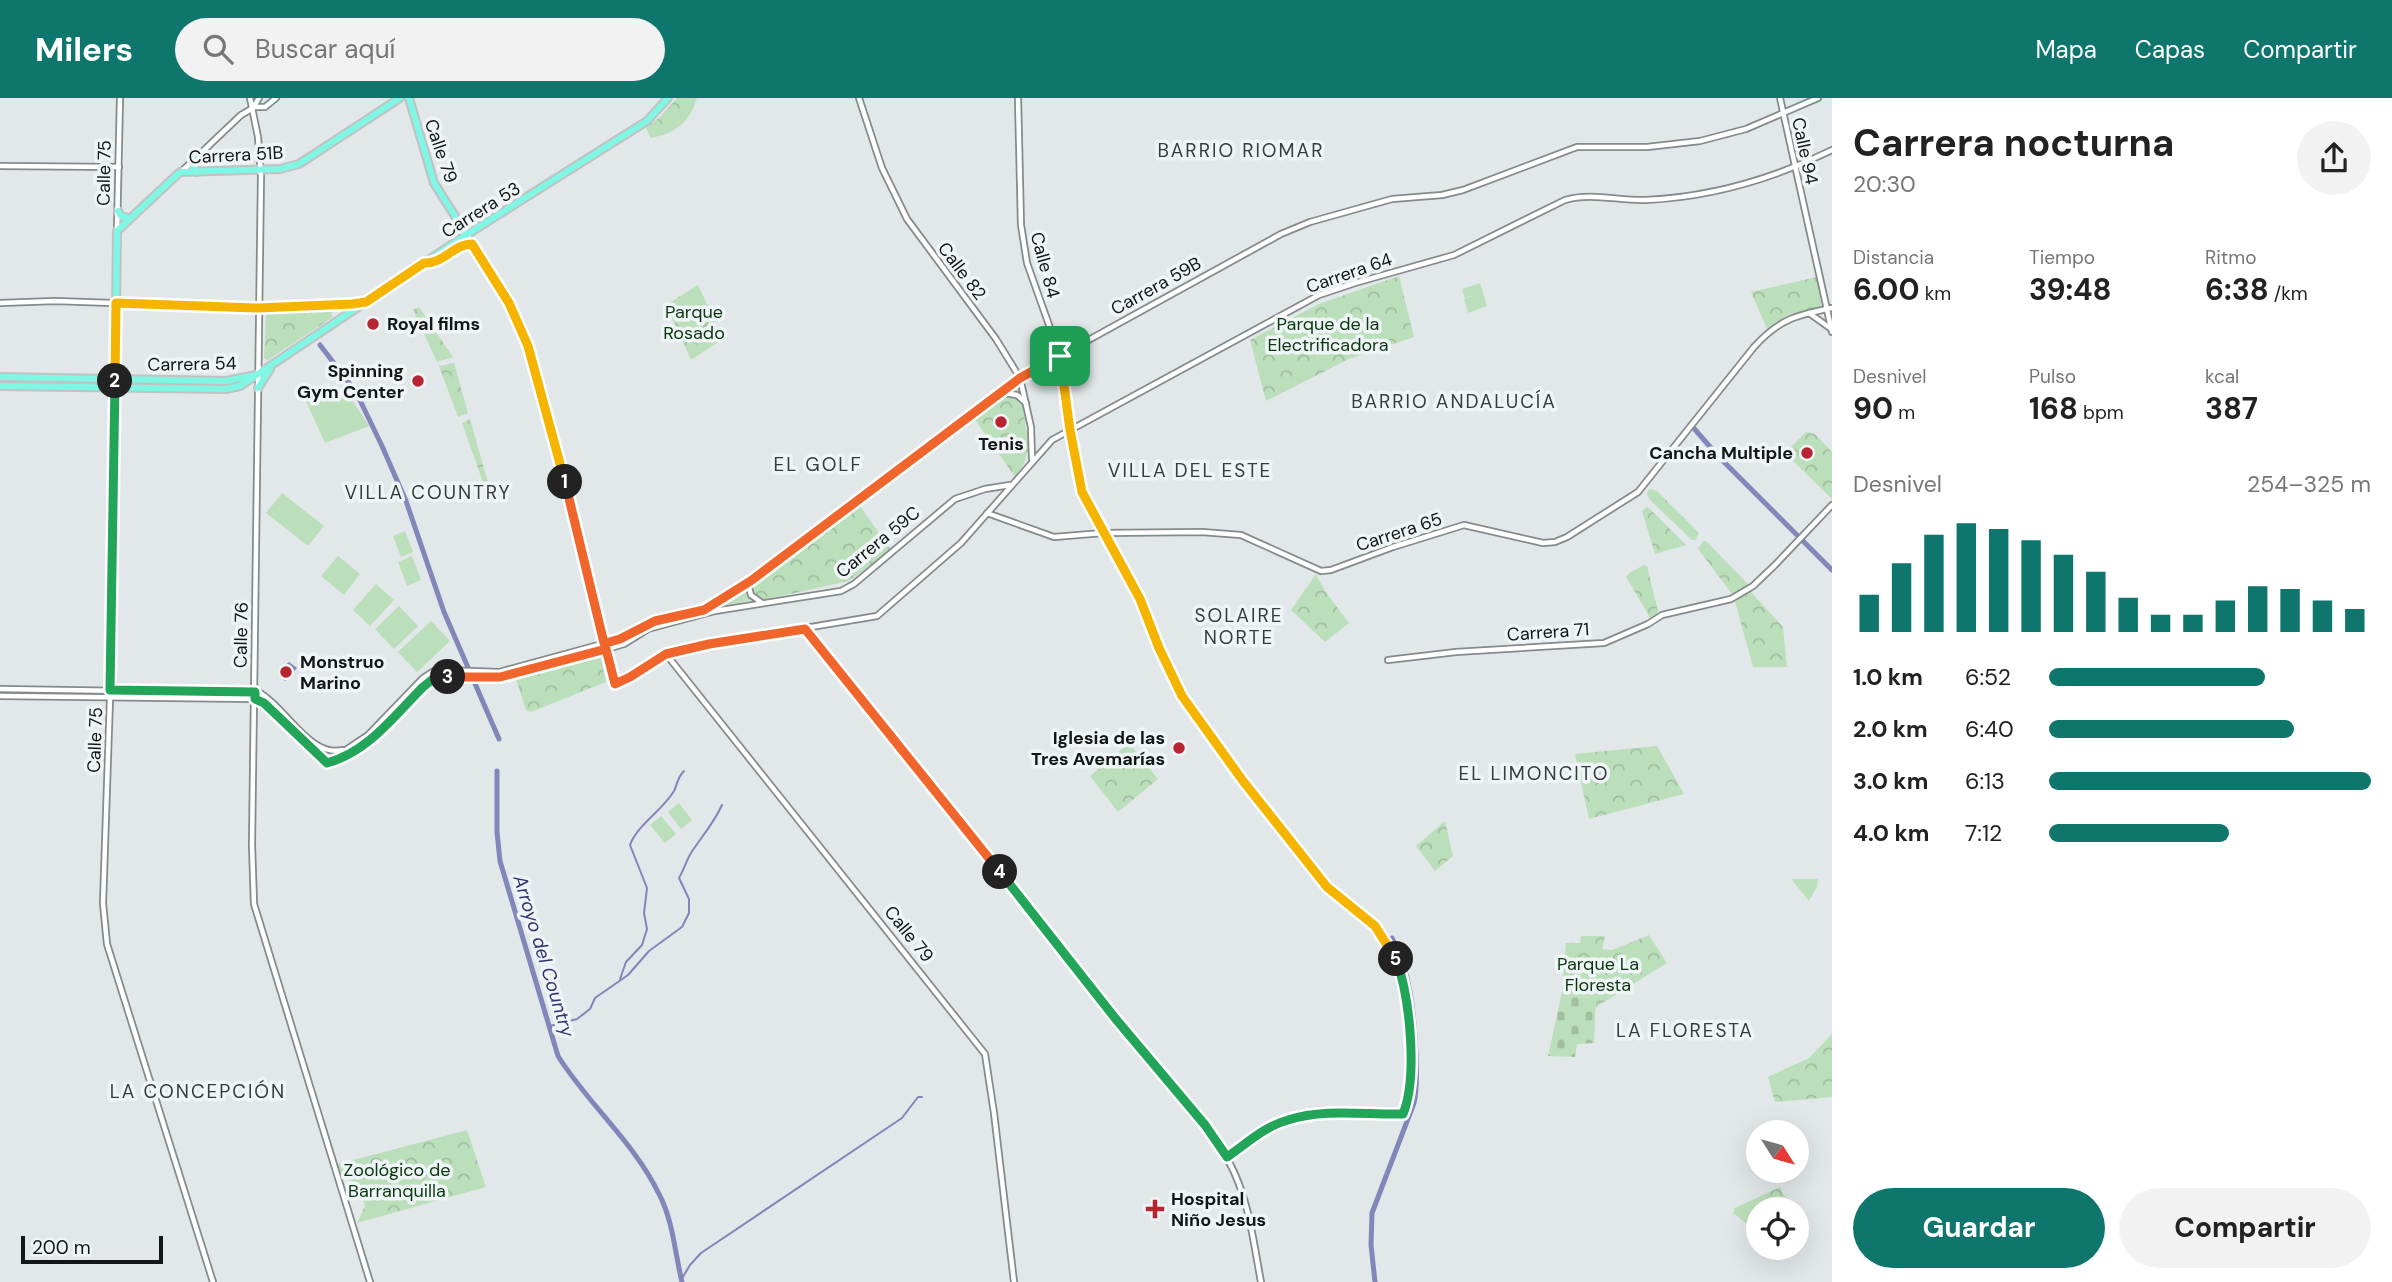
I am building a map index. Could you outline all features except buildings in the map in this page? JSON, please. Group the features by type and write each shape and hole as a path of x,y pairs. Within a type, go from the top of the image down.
{"main road":[{"name":"Carrera 51B","path":"180,172 280,169 299,164 400,98"},
{"name":"Calle 79","path":"409,98 434,183 467,235"},
{"name":"Carrera 53","path":"366,302 438,253 647,121 668,98"},
{"path":"196,158 193,166 197,172"},
{"path":"117,231 180,172"},
{"path":"118,211 121,216 131,218"},
{"name":"Calle 75","path":"115,388 117,231"},
{"path":"424,263 433,263 463,245 472,244"},
{"path":"433,263 438,253"},
{"name":"Carrera 54","path":"0,386 180,389 236,387 366,302"},
{"path":"258,388 274,364"},
{"name":"Carrera 54","path":"0,377 226,380 258,374"},
{"path":"38,377 38,387"},
{"path":"179,380 180,389"}],"street":[{"name":"Calle 75","path":"117,231 120,98"},
{"name":"Calle 76","path":"250,98 261,170 252,845 254,904 370,1282"},
{"path":"180,172 253,107 259,98"},
{"path":"253,107 265,107 276,98"},
{"name":"Calle 82","path":"859,98 883,168 907,220 996,339 1020,378 1027,404 1032,460"},
{"name":"Calle 84","path":"1018,98 1023,238 1027,263 1060,356 1082,492 1140,599 1182,696 1327,887 1375,926 1394,955 1408,1020 1411,1080 1403,1114 1326,1112 1287,1120 1268,1128 1227,1157"},
{"name":"Calle 94","path":"1780,98 1832,330"},
{"name":"Carrera 59B","path":"327,763 356,751 369,741 433,679 476,671 499,671 624,644 648,629 704,610 752,580 1020,378 1220,267 1310,222 1392,199 1442,195 1463,190 1577,146 1647,147 1676,144 1746,129 1818,98"},
{"name":"Carrera 64","path":"805,629 877,617 961,543 1052,440 1319,295 1355,282 1454,255 1565,200 1582,196 1630,200 1700,195 1732,188 1795,167 1832,150"},
{"path":"0,166 118,167"},
{"name":"Calle 79","path":"467,235 509,303 528,346 615,684 666,654 985,1054 995,1113 1014,1282"},
{"path":"0,303 55,301 258,308 366,302"},
{"name":"Carrera 65","path":"987,513 1054,537 1103,533 1202,532 1241,535 1321,571 1331,570 1464,525 1543,543 1555,542 1594,521 1638,492 1760,341 1783,321 1829,309"},
{"path":"1808,313 1832,330"},
{"name":"Calle 75","path":"115,388 110,698 103,903 107,944 213,1282"},
{"path":"1001,393 1013,393 1027,404"},
{"name":"Carrera 59C","path":"715,611 841,591 854,584 955,499 985,489 1011,485"},
{"name":"Carrera 71","path":"1388,660 1456,652 1604,643 1662,615 1731,599 1753,586 1832,505"},
{"path":"752,580 749,588 751,596 762,603"},
{"name":"Carrera 59B","path":"672,619 715,611"},
{"path":"666,654 709,644 805,629 1115,1018 1205,1125 1227,1157 1239,1182 1250,1219 1261,1282"},
{"name":"Carrera 59B","path":"327,763 368,735 432,672 443,670 478,677 500,677 605,646"},
{"path":"0,689 191,691 255,696 327,763"},
{"path":"191,691 191,698"},
{"path":"0,696 191,698 264,695 316,745 331,752 350,747"}],"green space":[{"path":"677,98 697,98 690,114 680,126 650,138 646,127 659,118"},
{"name":"Parque de la Electrificadora","path":"1399,276 1414,337 1349,359 1266,401 1250,340 1319,304"},
{"path":"1817,277 1822,307 1788,315 1767,329 1751,292"},
{"path":"1480,283 1487,306 1468,313 1464,299 1477,294 1465,298 1462,289"},
{"name":"Parque Rosado","path":"698,285 723,339 691,360 666,305"},
{"path":"419,307 453,357 437,362 413,310"},
{"path":"331,311 333,317 268,360 264,358 266,314"},
{"path":"454,363 468,413 458,417 439,366"},
{"path":"1019,382 1029,447 1024,463 1015,477 974,418"},
{"path":"346,391 369,426 325,443 305,399"},
{"path":"470,419 490,490 486,491 462,423"},
{"path":"1806,432 1815,434 1832,452 1832,499 1785,453"},
{"path":"1652,489 1699,533 1696,540 1692,540 1650,500 1647,495 1648,490"},
{"path":"282,493 324,526 308,546 266,513"},
{"path":"860,506 891,550 849,581 763,600 754,595 752,588 756,582"},
{"path":"1647,507 1686,545 1655,554 1642,511"},
{"path":"405,531 413,552 401,557 393,536"},
{"path":"1703,541 1706,541 1748,587 1732,594 1698,549"},
{"path":"338,556 360,574 344,595 321,576"},
{"path":"412,556 421,580 407,586 398,562"},
{"path":"1644,565 1647,566 1658,611 1656,617 1651,619 1626,577"},
{"path":"1316,574 1349,623 1325,642 1291,610"},
{"path":"376,584 394,600 370,626 353,610"},
{"path":"748,585 748,594 752,600 718,607"},
{"path":"1750,591 1783,627 1787,667 1753,667 1735,602"},
{"path":"399,606 418,626 394,649 375,629"},
{"path":"431,621 450,641 417,672 398,652"},
{"path":"600,653 606,682 531,712 526,710 515,676"},
{"path":"1129,743 1158,779 1118,812 1090,776"},
{"path":"1657,746 1684,794 1589,819 1575,754"},
{"path":"679,803 692,820 681,829 668,812"},
{"path":"661,816 676,834 665,843 650,825"},
{"path":"1445,821 1453,856 1435,871 1416,846"},
{"path":"1791,879 1818,879 1817,887 1809,901"},
{"name":"Parque La Floresta","path":"1649,935 1667,963 1596,1007 1596,1000 1562,992 1566,943 1580,943 1581,936 1605,936 1602,949 1612,950"},
{"path":"1562,992 1596,1000 1594,1043 1577,1044 1575,1057 1548,1056"},
{"path":"1832,1034 1832,1097 1775,1102 1768,1077 1809,1058"},
{"name":"Zoológico de Barranquilla","path":"467,1130 486,1187 357,1223 365,1206 358,1186 341,1174 338,1164"},
{"path":"1780,1187 1785,1197 1759,1197"},
{"path":"1746,1203 1746,1223 1733,1213 1735,1208"}],"water":[{"name":"Monstruo Marino","path":"289,662 297,668 285,681 279,675 280,669"}],"waterway":[{"name":"Arroyo del Country","path":"320,345 356,392 382,446 406,501 444,612 499,739"},
{"path":"1691,425 1719,457 1832,570"},
{"name":"Arroyo del Country","path":"497,771 500,861 558,1056 649,1175 668,1215 682,1282"},
{"path":"620,979 626,962 642,945 647,929 644,913 647,888 630,845 669,798 684,771"},
{"path":"550,1026 577,1019 590,1009 595,998 628,975 649,951 682,927 689,913 689,899 679,878 691,853 722,805"},
{"path":"1375,1282 1371,1245 1372,1213 1414,1103 1416,1085 1413,1009 1403,965 1392,938"},
{"path":"681,1280 701,1253 902,1118 918,1097 922,1097"}],"place":[{"name":"Royal films","path":"373,324"},
{"name":"Spinning Gym Center","path":"418,381"},
{"name":"Tenis","path":"1001,422"},
{"name":"Cancha Multiple","path":"1807,453"},
{"name":"Monstruo Marino","path":"286,672"},
{"name":"Iglesia de las Tres Avemarías","path":"1179,748"},
{"name":"Hospital Niño Jesus","path":"1155,1209"}],"district":[{"name":"BARRIO RIOMAR","path":"1241,150"},
{"name":"BARRIO ANDALUCÍA","path":"1454,401"},
{"name":"EL GOLF","path":"818,464"},
{"name":"VILLA DEL ESTE","path":"1190,470"},
{"name":"VILLA COUNTRY","path":"428,492"},
{"name":"SOLAIRE NORTE","path":"1239,626"},
{"name":"EL LIMONCITO","path":"1534,773"},
{"name":"LA FLORESTA","path":"1685,1030"},
{"name":"LA CONCEPCIÓN","path":"198,1091"}],"route":[{"path":"472,244 509,303 528,346 604,643 620,639 655,621 704,610 752,580 1020,378 1060,356 1082,492 1140,599 1182,696 1243,781 1327,887 1381,932 1394,955 1408,1020 1410,1048 1411,1080 1403,1114 1326,1112 1287,1120 1268,1128 1227,1157 1205,1125 1115,1018 805,629 709,644 666,654 615,684 606,649 500,677 433,679 369,741 356,751 327,763 264,703 255,699 255,692 110,690 116,303 258,308 366,302 424,263 433,263 463,245 472,244"}]}
